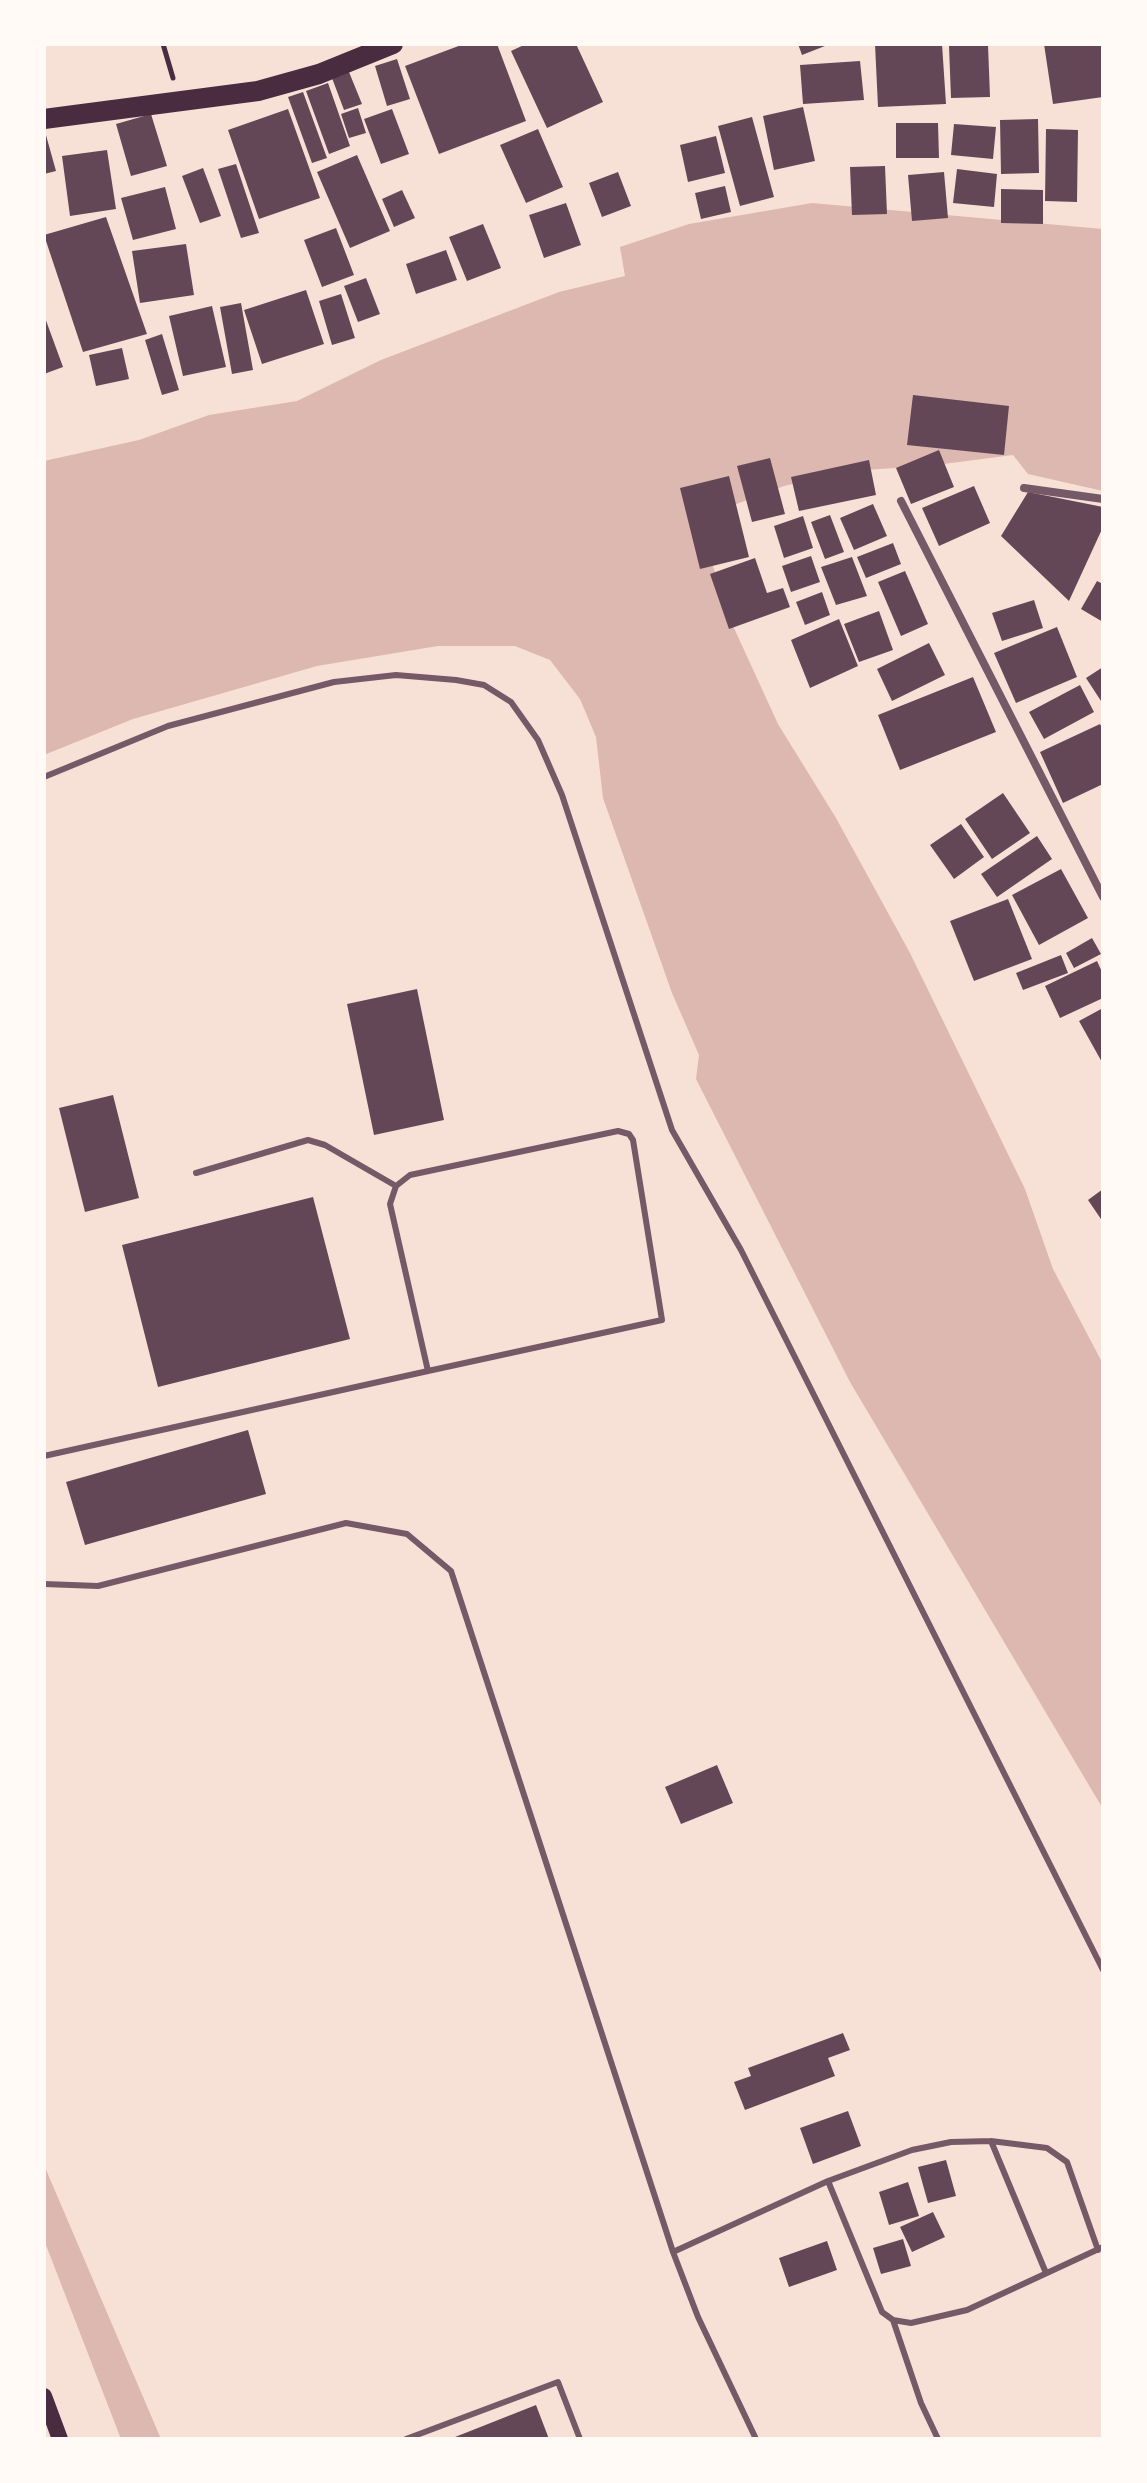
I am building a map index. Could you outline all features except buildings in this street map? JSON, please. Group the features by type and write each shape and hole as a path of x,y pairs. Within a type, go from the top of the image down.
{"main road":[{"path":"44,119 258,91 319,74 393,44"},
{"path":"44,2396 60,2439"}],"street":[{"path":"1024,488 1103,499"},
{"path":"901,501 1103,897"}],"lane":[{"path":"44,777 168,726 334,682 396,675 456,680 484,685 511,702 538,740 562,795 672,1130 741,1250 1103,1970"},
{"path":"44,1456 662,1320 633,1140 629,1134 618,1131 410,1175 396,1186 390,1204 428,1371"},
{"path":"196,1173 308,1140 325,1145 396,1186"},
{"path":"44,1584 98,1586 346,1523 407,1534 451,1571 673,2252 698,2317 756,2439"},
{"path":"673,2252 828,2181 912,2150 951,2142 991,2141 1047,2148 1067,2162 1100,2249 967,2310 911,2323 893,2320 882,2312 828,2181"},
{"path":"991,2141 1046,2273"},
{"path":"893,2320 921,2403 938,2439"},
{"path":"406,2439 558,2382 580,2439"}],"shaded area":[{"path":"812,203 1103,229 1103,491 1028,474 1013,455 928,466 848,471 784,486 697,519 734,628 778,724 836,818 910,953 1025,1189 1053,1269 1103,1364 1103,1809 850,1382 696,1079 699,1055 672,993 603,798 596,737 580,699 550,660 515,646 438,646 317,666 133,719 44,755 44,461 139,440 209,415 297,401 381,360 559,292 625,276 620,247 689,224"},
{"path":"44,2165 161,2439 121,2439 44,2240"}]}
